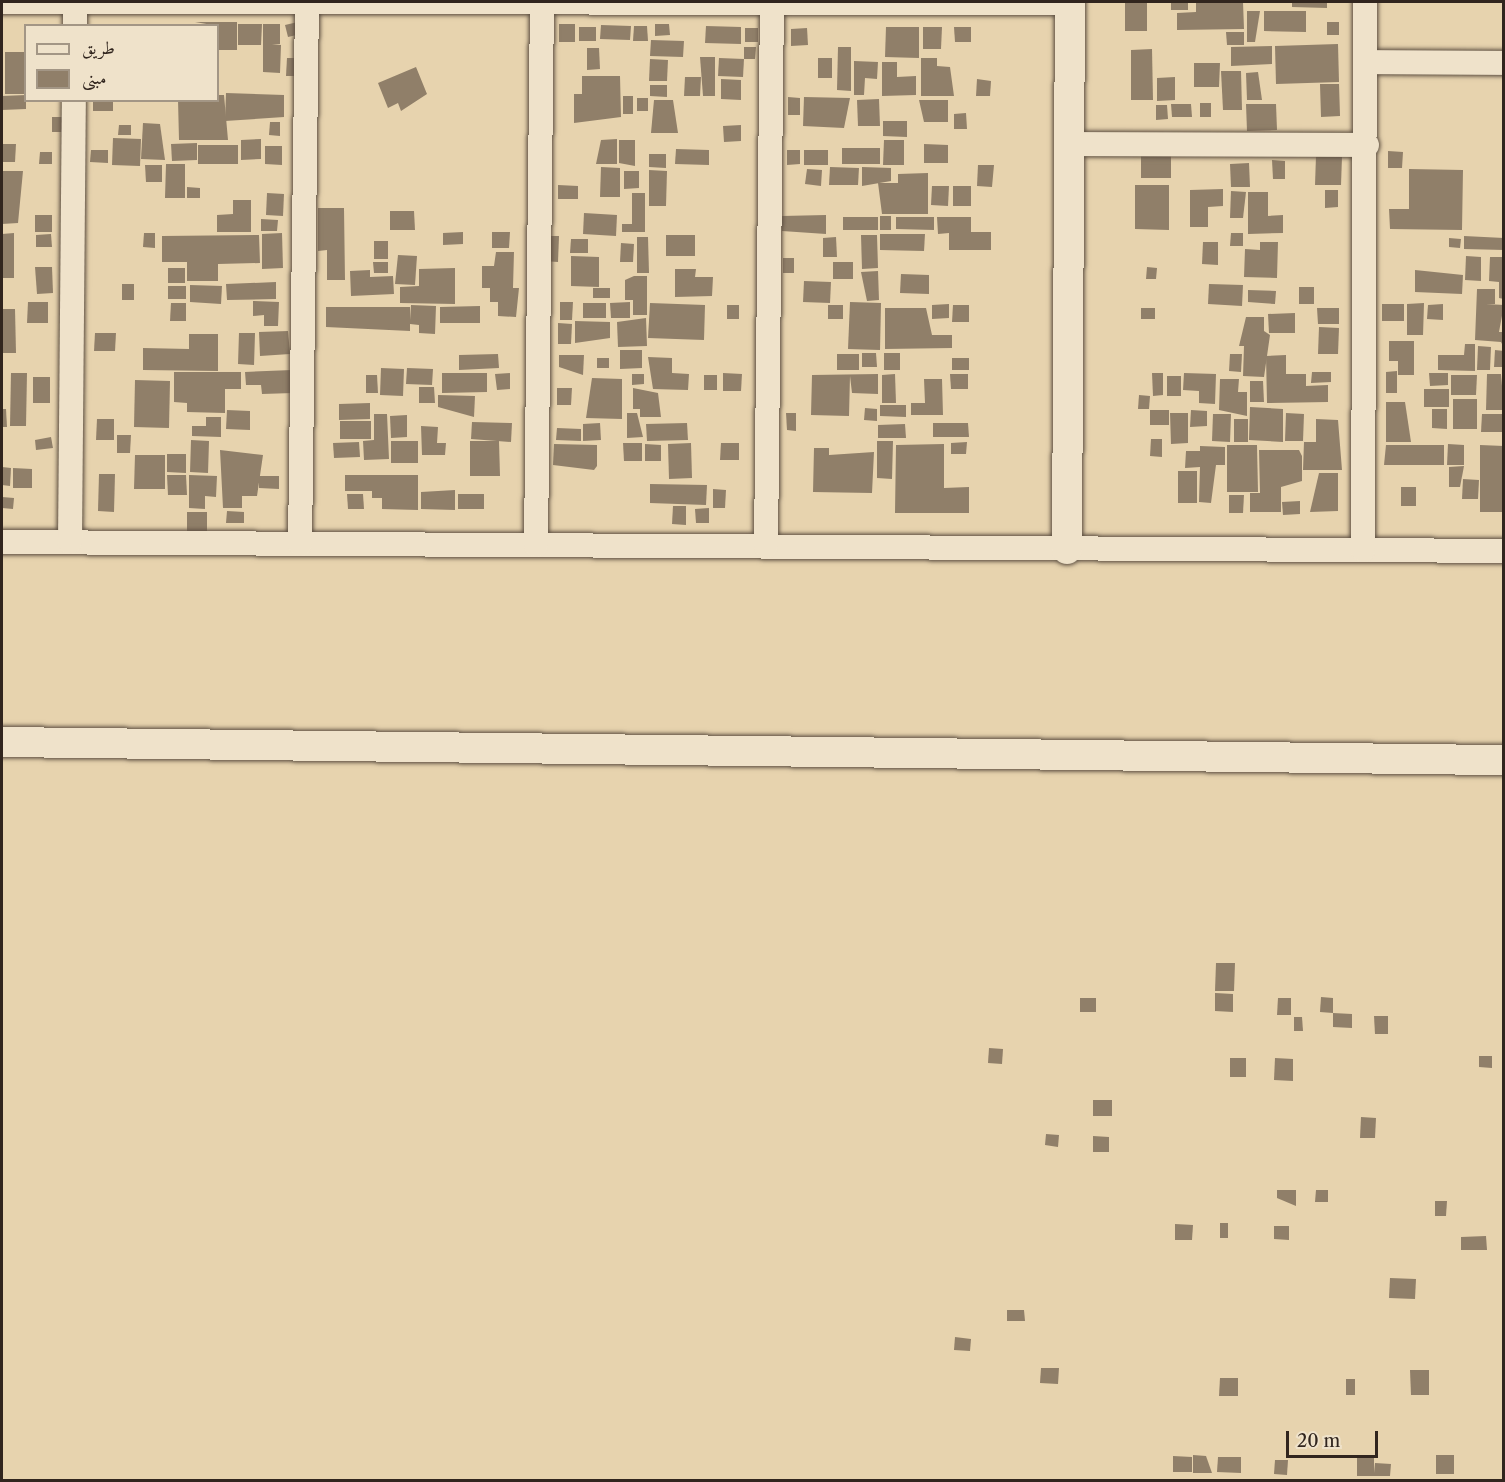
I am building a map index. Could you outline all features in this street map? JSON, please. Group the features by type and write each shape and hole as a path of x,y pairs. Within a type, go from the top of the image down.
{"street":[{"path":"2,2 75,10 307,3 1070,2 1067,549"},
{"path":"766,546 772,2"},
{"path":"1363,550 1367,145 1365,2"},
{"path":"300,544 307,3"},
{"path":"536,545 542,3"},
{"path":"1365,62 1503,63"},
{"path":"70,542 74,102"},
{"path":"1069,144 1367,145"},
{"path":"2,542 1503,551"},
{"path":"2,742 1503,760"}],"building":[{"path":"1125,2 1147,2 1147,31 1125,31"},
{"path":"1171,2 1188,2 1188,10 1171,10"},
{"path":"1196,2 1243,2 1244,29 1177,30 1177,13 1196,12"},
{"path":"1292,2 1327,2 1327,8 1292,7"},
{"path":"1247,11 1260,11 1255,42 1247,42"},
{"path":"1264,11 1306,11 1306,32 1264,31"},
{"path":"195,22 237,22 237,50 219,50 219,24"},
{"path":"298,22 301,34 288,37 285,25"},
{"path":"1327,22 1339,22 1339,35 1327,35"},
{"path":"238,24 262,24 261,45 238,45"},
{"path":"263,24 280,24 280,44 272,44 281,45 280,73 263,72"},
{"path":"559,24 575,24 575,42 559,42"},
{"path":"655,24 669,24 670,35 655,36"},
{"path":"601,25 631,26 630,40 600,39"},
{"path":"634,26 647,26 648,41 633,41"},
{"path":"706,26 741,27 741,44 705,43"},
{"path":"579,27 596,27 596,41 579,41"},
{"path":"886,27 919,27 919,58 885,57"},
{"path":"923,27 942,27 941,49 923,49"},
{"path":"954,27 971,27 971,42 955,42"},
{"path":"745,28 758,28 758,42 745,42"},
{"path":"807,28 808,45 791,46 791,29"},
{"path":"1226,32 1244,32 1244,45 1227,45"},
{"path":"651,40 684,41 683,57 650,56"},
{"path":"1338,44 1339,82 1276,84 1275,46"},
{"path":"1272,46 1272,64 1231,66 1231,47"},
{"path":"744,47 756,47 755,59 744,59"},
{"path":"838,47 851,47 851,91 837,90"},
{"path":"587,48 599,48 600,69 587,70"},
{"path":"1152,49 1153,100 1131,100 1131,50"},
{"path":"5,52 24,52 24,94 5,94"},
{"path":"700,57 715,57 715,96 703,96"},
{"path":"287,58 299,58 298,76 286,76"},
{"path":"719,58 744,59 743,77 718,76"},
{"path":"818,58 832,58 832,78 818,78"},
{"path":"921,58 937,58 937,66 950,67 954,96 921,96"},
{"path":"650,59 668,60 667,81 649,81"},
{"path":"854,61 878,62 877,79 865,78 864,95 854,95"},
{"path":"882,62 897,62 897,77 916,76 916,95 882,96"},
{"path":"1194,63 1220,63 1219,87 1194,87"},
{"path":"416,67 427,94 401,111 398,103 388,108 378,83"},
{"path":"1221,71 1241,71 1242,110 1223,110"},
{"path":"1258,72 1262,100 1247,100 1246,73"},
{"path":"582,76 620,76 621,117 574,123 574,94 582,94"},
{"path":"685,77 701,77 700,96 684,96"},
{"path":"1175,77 1175,100 1157,101 1157,78"},
{"path":"721,79 741,80 741,100 721,99"},
{"path":"977,79 991,81 990,96 976,96"},
{"path":"1320,84 1339,84 1340,116 1321,117"},
{"path":"650,85 667,85 667,97 650,96"},
{"path":"226,93 284,95 284,117 225,121"},
{"path":"24,95 26,109 2,110 2,96"},
{"path":"219,95 224,95 228,140 179,140 178,102 219,102"},
{"path":"623,96 633,96 633,114 623,114"},
{"path":"788,97 800,98 800,115 788,115"},
{"path":"804,97 850,98 844,128 803,126"},
{"path":"637,98 648,98 648,111 637,111"},
{"path":"879,99 880,126 858,126 857,100"},
{"path":"654,100 673,100 678,133 651,133"},
{"path":"919,100 948,100 948,122 924,122"},
{"path":"93,102 113,102 113,111 93,111"},
{"path":"1200,103 1211,103 1211,117 1200,117"},
{"path":"1171,104 1191,104 1192,117 1172,117"},
{"path":"1246,104 1276,104 1277,130 1247,131"},
{"path":"1156,105 1167,105 1168,119 1156,120"},
{"path":"966,113 967,129 954,129 954,114"},
{"path":"52,117 64,117 64,132 52,132"},
{"path":"883,121 907,121 907,137 883,136"},
{"path":"270,122 280,122 280,136 269,135"},
{"path":"143,123 160,124 165,160 141,159"},
{"path":"119,125 131,125 131,135 118,135"},
{"path":"741,125 741,141 724,142 723,126"},
{"path":"113,138 141,139 140,166 112,165"},
{"path":"261,139 261,159 241,160 241,140"},
{"path":"617,139 617,164 596,164 601,140"},
{"path":"619,140 635,140 635,166 619,163"},
{"path":"884,140 904,140 904,165 883,165"},
{"path":"197,143 197,160 172,161 171,144"},
{"path":"2,144 16,144 15,162 2,162"},
{"path":"924,144 948,145 948,163 924,163"},
{"path":"198,145 238,145 238,164 198,164"},
{"path":"265,146 282,146 282,165 265,164"},
{"path":"842,148 880,148 880,164 842,164"},
{"path":"676,149 709,150 709,165 675,164"},
{"path":"91,150 108,150 108,163 90,162"},
{"path":"787,150 800,150 800,164 787,165"},
{"path":"804,150 828,150 828,165 804,165"},
{"path":"1388,151 1403,152 1402,168 1388,168"},
{"path":"40,152 52,152 52,164 39,164"},
{"path":"649,154 666,154 666,168 649,167"},
{"path":"1141,156 1171,156 1171,178 1141,178"},
{"path":"1316,156 1342,157 1341,185 1315,185"},
{"path":"1272,160 1285,161 1285,179 1273,179"},
{"path":"1249,163 1250,187 1231,187 1230,164"},
{"path":"166,164 185,164 185,198 165,198"},
{"path":"145,165 162,165 162,182 146,182"},
{"path":"978,165 994,165 992,187 977,186"},
{"path":"601,167 620,168 620,197 600,197"},
{"path":"830,167 859,168 858,185 829,185"},
{"path":"862,167 891,168 891,181 862,186"},
{"path":"807,169 822,170 821,186 805,184"},
{"path":"1409,169 1463,170 1462,230 1390,229 1389,209 1409,209"},
{"path":"649,170 667,171 666,206 649,206"},
{"path":"2,171 23,171 18,223 2,224"},
{"path":"624,171 639,171 639,188 624,189"},
{"path":"928,173 928,214 882,214 878,183 898,183 898,174"},
{"path":"558,185 578,186 578,199 558,199"},
{"path":"1135,185 1169,185 1169,230 1135,229"},
{"path":"932,186 949,186 948,206 931,205"},
{"path":"953,186 971,186 971,206 953,206"},
{"path":"187,187 200,188 200,198 187,198"},
{"path":"1223,189 1223,206 1208,207 1208,227 1190,227 1190,190"},
{"path":"1325,190 1338,190 1338,207 1325,208"},
{"path":"1231,191 1246,192 1243,218 1230,218"},
{"path":"1248,192 1268,192 1268,216 1283,215 1283,233 1248,234"},
{"path":"267,193 284,194 283,216 266,215"},
{"path":"632,193 645,193 645,232 622,232 622,224 632,224"},
{"path":"233,200 251,200 251,232 217,232 217,215 233,214"},
{"path":"318,208 344,208 345,280 327,280 327,250 318,251"},
{"path":"390,211 414,211 415,230 390,230"},
{"path":"584,213 617,215 616,236 583,234"},
{"path":"35,215 52,215 52,232 35,232"},
{"path":"826,215 826,234 782,231 782,216"},
{"path":"880,216 891,216 891,230 880,230"},
{"path":"843,217 878,217 878,230 843,230"},
{"path":"896,217 934,217 934,230 896,229"},
{"path":"937,217 971,217 971,232 991,232 991,250 949,250 949,233 938,234"},
{"path":"261,219 278,220 277,231 261,231"},
{"path":"463,232 463,244 443,245 443,233"},
{"path":"492,232 510,232 509,248 492,248"},
{"path":"14,233 14,278 2,278 2,234"},
{"path":"144,233 155,233 155,248 143,247"},
{"path":"282,233 283,268 262,269 262,234"},
{"path":"1231,233 1243,233 1243,246 1230,246"},
{"path":"51,234 52,247 36,247 36,235"},
{"path":"880,234 925,234 924,251 880,250"},
{"path":"259,235 260,263 218,264 218,281 187,281 187,262 162,262 162,236"},
{"path":"666,235 695,235 695,256 666,256"},
{"path":"861,235 877,235 878,268 862,269"},
{"path":"543,236 559,236 558,262 543,261"},
{"path":"1464,236 1504,238 1504,250 1464,249"},
{"path":"637,237 648,237 649,273 637,273"},
{"path":"836,237 837,257 823,257 823,238"},
{"path":"1449,238 1461,239 1460,248 1449,247"},
{"path":"571,239 588,239 588,253 570,253"},
{"path":"374,241 388,241 388,259 374,259"},
{"path":"1203,242 1218,242 1218,265 1202,264"},
{"path":"1260,242 1278,242 1277,278 1244,277 1245,249 1260,250"},
{"path":"621,243 634,244 633,262 620,262"},
{"path":"496,252 514,252 513,288 519,288 516,317 498,316 498,302 490,302 490,288 482,288 482,266 494,266"},
{"path":"398,255 417,256 415,285 395,284"},
{"path":"571,256 599,257 599,287 571,286"},
{"path":"1466,256 1481,257 1481,281 1465,280"},
{"path":"1490,257 1504,257 1504,299 1499,298 1499,282 1489,281"},
{"path":"783,258 794,258 794,273 783,273"},
{"path":"373,262 388,262 388,273 374,273"},
{"path":"833,262 853,262 853,279 833,279"},
{"path":"35,267 52,267 53,293 37,294"},
{"path":"1147,267 1157,268 1156,279 1146,279"},
{"path":"168,268 185,268 185,283 168,283"},
{"path":"455,268 455,304 400,303 400,287 419,286 419,269"},
{"path":"675,269 696,269 695,277 713,277 712,296 675,297"},
{"path":"370,270 370,277 393,276 394,294 351,296 350,271"},
{"path":"1415,270 1463,275 1462,294 1415,292"},
{"path":"878,271 879,300 867,301 861,272"},
{"path":"901,274 929,275 929,294 900,293"},
{"path":"634,276 647,276 647,315 633,315 633,300 625,300 625,280"},
{"path":"804,281 831,282 830,303 803,302"},
{"path":"276,282 276,299 227,300 226,284"},
{"path":"122,284 134,284 134,300 122,300"},
{"path":"1209,284 1243,285 1242,306 1208,304"},
{"path":"190,285 222,286 221,304 190,302"},
{"path":"168,286 186,286 186,299 168,299"},
{"path":"1299,287 1314,287 1314,304 1299,304"},
{"path":"593,288 610,288 610,298 593,298"},
{"path":"1477,289 1495,289 1495,304 1486,304 1504,305 1499,332 1504,332 1504,348 1501,342 1475,340"},
{"path":"1248,290 1276,291 1275,304 1248,302"},
{"path":"253,301 279,302 278,326 264,326 264,315 253,316"},
{"path":"28,302 48,302 48,323 27,323"},
{"path":"560,302 573,302 572,320 560,320"},
{"path":"630,302 630,318 611,318 610,303"},
{"path":"850,302 881,303 880,350 848,349"},
{"path":"171,303 186,303 186,321 170,321"},
{"path":"583,303 606,303 606,318 583,318"},
{"path":"650,303 705,305 704,340 648,338"},
{"path":"1424,303 1423,335 1407,335 1407,304"},
{"path":"949,304 949,318 932,319 932,305"},
{"path":"1382,304 1404,304 1404,321 1382,321"},
{"path":"1443,304 1443,320 1427,319 1428,305"},
{"path":"411,305 436,306 435,334 419,333 419,325 410,324 410,331 326,327 326,307 410,307 410,320"},
{"path":"727,305 739,305 739,319 727,319"},
{"path":"828,305 843,305 843,319 828,319"},
{"path":"953,305 969,305 969,322 952,322"},
{"path":"480,306 480,323 440,323 440,307"},
{"path":"885,308 926,308 932,335 952,335 952,348 885,349"},
{"path":"1141,308 1155,308 1155,319 1141,319"},
{"path":"1317,308 1339,308 1339,324 1318,324"},
{"path":"2,309 15,309 16,353 2,353"},
{"path":"1295,313 1295,333 1269,333 1268,314"},
{"path":"1246,317 1264,317 1264,331 1270,335 1264,377 1243,376 1244,346 1239,346"},
{"path":"646,318 647,346 618,347 617,322"},
{"path":"575,321 610,322 610,338 575,343"},
{"path":"558,323 572,324 571,344 558,344"},
{"path":"1319,327 1339,328 1338,354 1318,354"},
{"path":"288,331 290,354 260,356 259,332"},
{"path":"95,333 116,333 115,351 94,351"},
{"path":"239,333 255,333 254,365 238,364"},
{"path":"189,334 218,334 218,371 143,370 143,348 189,349"},
{"path":"1389,341 1414,341 1414,375 1398,375 1398,361 1389,361"},
{"path":"1465,344 1475,344 1475,371 1438,370 1438,355 1464,355"},
{"path":"1478,346 1491,347 1490,370 1477,370"},
{"path":"620,350 642,350 642,368 620,369"},
{"path":"1495,350 1504,351 1504,367 1494,367"},
{"path":"862,353 876,353 877,367 862,367"},
{"path":"884,353 900,353 900,370 884,370"},
{"path":"498,354 499,368 459,370 459,355"},
{"path":"837,354 859,354 859,370 837,370"},
{"path":"1230,354 1242,354 1241,372 1229,371"},
{"path":"559,355 584,355 583,375 559,367"},
{"path":"1286,355 1286,374 1306,374 1306,386 1328,385 1328,402 1267,403 1266,356"},
{"path":"648,357 672,358 672,373 689,374 688,390 653,389"},
{"path":"597,358 609,358 609,368 597,368"},
{"path":"952,358 969,358 969,370 952,370"},
{"path":"381,368 404,369 403,396 380,395"},
{"path":"407,368 433,369 432,385 406,384"},
{"path":"292,370 293,393 262,394 261,385 246,385 245,372"},
{"path":"1397,371 1397,393 1386,393 1386,372"},
{"path":"174,372 241,372 241,389 225,389 225,413 187,412 187,403 174,402"},
{"path":"1312,372 1331,372 1331,382 1311,383"},
{"path":"11,373 27,373 26,426 10,426"},
{"path":"442,373 487,373 487,392 442,393"},
{"path":"510,373 510,389 497,390 495,374"},
{"path":"723,373 742,374 741,391 723,391"},
{"path":"1152,373 1163,373 1163,395 1153,396"},
{"path":"1184,373 1216,374 1215,404 1199,403 1199,391 1183,390"},
{"path":"1429,373 1448,373 1448,385 1430,386"},
{"path":"632,374 644,374 644,384 632,385"},
{"path":"878,374 878,394 852,393 850,376 849,416 811,415 812,375"},
{"path":"895,374 896,403 882,403 882,375"},
{"path":"950,374 968,374 968,389 951,389"},
{"path":"1487,374 1501,374 1504,410 1486,410"},
{"path":"366,375 377,375 378,393 366,393"},
{"path":"704,375 717,375 717,390 704,390"},
{"path":"1451,375 1477,375 1476,395 1451,395"},
{"path":"1167,376 1181,376 1181,396 1167,396"},
{"path":"33,377 50,377 50,403 33,403"},
{"path":"592,378 622,379 622,419 586,418"},
{"path":"924,379 942,379 943,415 911,415 911,403 925,403"},
{"path":"1220,379 1239,379 1238,392 1247,392 1247,416 1219,410"},
{"path":"135,380 170,381 169,428 134,427"},
{"path":"1250,381 1263,381 1264,402 1250,402"},
{"path":"419,387 434,387 435,403 419,403"},
{"path":"557,388 572,388 571,405 557,405"},
{"path":"633,388 658,393 661,417 640,417 640,409 633,409"},
{"path":"1424,389 1449,389 1449,407 1424,407"},
{"path":"438,395 475,396 474,417 438,407"},
{"path":"1139,395 1150,396 1149,409 1138,409"},
{"path":"1453,399 1477,399 1477,429 1453,429"},
{"path":"1386,402 1405,402 1411,442 1386,442"},
{"path":"370,403 370,419 339,420 339,404"},
{"path":"880,405 906,405 906,417 880,416"},
{"path":"1250,407 1283,409 1283,442 1249,440"},
{"path":"865,408 877,409 877,421 864,420"},
{"path":"2,409 6,409 7,427 2,427"},
{"path":"1432,409 1447,409 1447,429 1432,428"},
{"path":"227,410 250,411 250,430 226,429"},
{"path":"1150,410 1169,410 1169,425 1150,425"},
{"path":"1191,410 1207,411 1207,426 1190,427"},
{"path":"627,413 637,413 643,437 627,438"},
{"path":"786,413 796,413 796,431 787,430"},
{"path":"1170,413 1188,413 1188,443 1171,444"},
{"path":"1286,413 1304,414 1303,441 1285,441"},
{"path":"374,414 387,414 389,459 364,460 363,441 374,440"},
{"path":"1213,414 1231,414 1230,442 1212,441"},
{"path":"1482,414 1504,414 1504,432 1481,432"},
{"path":"407,415 407,437 391,438 390,416"},
{"path":"206,417 221,417 221,437 192,436 192,426 206,426"},
{"path":"97,419 114,419 114,440 96,440"},
{"path":"1234,419 1248,419 1248,442 1234,442"},
{"path":"1316,419 1338,420 1342,470 1303,470 1304,442 1316,442"},
{"path":"340,421 371,421 371,439 340,439"},
{"path":"472,422 512,423 511,442 471,439"},
{"path":"600,423 601,440 583,441 583,424"},
{"path":"687,423 688,440 647,441 646,424"},
{"path":"933,423 968,423 969,437 933,437"},
{"path":"905,424 906,438 878,438 878,425"},
{"path":"421,426 438,427 437,443 446,443 445,455 422,455"},
{"path":"557,428 581,429 581,441 556,440"},
{"path":"117,435 131,435 130,453 117,453"},
{"path":"51,437 53,448 36,450 35,440"},
{"path":"1151,439 1162,439 1162,457 1150,456"},
{"path":"191,440 209,441 208,473 190,472"},
{"path":"391,441 418,441 418,463 391,463"},
{"path":"470,441 499,441 500,476 470,476"},
{"path":"877,441 893,441 892,479 877,478"},
{"path":"359,442 360,457 334,458 333,443"},
{"path":"967,442 966,454 951,454 951,443"},
{"path":"623,443 642,443 642,461 624,461"},
{"path":"691,443 692,478 669,479 668,444"},
{"path":"721,443 739,443 739,460 720,460"},
{"path":"554,444 597,445 597,466 594,470 553,465"},
{"path":"645,444 661,445 661,461 645,461"},
{"path":"944,444 944,488 969,487 969,513 895,513 896,445"},
{"path":"1448,444 1464,445 1464,465 1447,465"},
{"path":"1227,445 1257,445 1258,492 1227,492"},
{"path":"1386,445 1444,445 1444,465 1384,465"},
{"path":"1480,445 1504,446 1504,512 1480,512"},
{"path":"1200,446 1225,447 1225,465 1216,465 1211,503 1199,502 1200,467 1185,468 1186,451 1200,451"},
{"path":"814,448 829,448 829,455 874,452 872,493 813,492"},
{"path":"220,450 263,455 257,496 242,496 242,508 223,508"},
{"path":"1259,450 1299,450 1302,456 1302,481 1281,487 1281,512 1250,512 1250,493 1260,493"},
{"path":"167,454 186,454 186,473 167,472"},
{"path":"135,455 165,455 165,489 134,489"},
{"path":"1464,466 1460,487 1449,487 1449,467"},
{"path":"2,467 11,468 10,486 2,485"},
{"path":"13,468 32,469 32,488 13,488"},
{"path":"1178,471 1197,471 1197,503 1178,503"},
{"path":"1319,473 1338,473 1338,511 1310,512"},
{"path":"99,474 115,474 114,512 98,511"},
{"path":"167,475 186,475 187,495 168,495"},
{"path":"189,475 217,476 216,497 205,496 205,509 189,508"},
{"path":"345,475 418,475 418,510 382,509 382,498 372,498 372,491 345,491"},
{"path":"259,476 279,476 279,489 259,488"},
{"path":"1463,479 1479,480 1478,499 1462,499"},
{"path":"650,484 707,485 706,505 650,503"},
{"path":"1401,487 1416,487 1416,506 1401,506"},
{"path":"713,489 726,490 725,508 713,508"},
{"path":"455,490 455,510 421,509 421,492"},
{"path":"347,494 363,494 364,509 348,509"},
{"path":"458,494 484,494 484,509 458,509"},
{"path":"1229,495 1244,495 1243,513 1229,513"},
{"path":"2,497 14,498 13,509 2,508"},
{"path":"1300,501 1300,514 1283,515 1282,502"},
{"path":"673,506 686,506 686,525 672,524"},
{"path":"709,508 709,523 696,523 695,509"},
{"path":"227,511 244,512 244,523 226,523"},
{"path":"187,512 207,512 207,536 187,536"},
{"path":"1216,963 1235,963 1234,991 1215,991"},
{"path":"1215,993 1233,994 1233,1012 1215,1011"},
{"path":"1321,997 1333,998 1333,1013 1320,1012"},
{"path":"1080,998 1096,998 1096,1012 1080,1012"},
{"path":"1278,998 1291,998 1291,1015 1277,1015"},
{"path":"1333,1013 1352,1014 1352,1028 1333,1027"},
{"path":"1374,1016 1388,1016 1388,1034 1375,1034"},
{"path":"1294,1017 1302,1017 1303,1031 1294,1031"},
{"path":"989,1048 1003,1049 1002,1064 988,1063"},
{"path":"1479,1056 1492,1056 1492,1068 1479,1067"},
{"path":"1230,1058 1246,1058 1246,1077 1230,1077"},
{"path":"1275,1058 1293,1059 1293,1081 1274,1080"},
{"path":"1093,1100 1112,1100 1112,1116 1093,1116"},
{"path":"1361,1117 1376,1118 1375,1138 1360,1138"},
{"path":"1046,1134 1059,1135 1058,1147 1045,1145"},
{"path":"1093,1136 1109,1137 1109,1152 1093,1152"},
{"path":"1277,1190 1296,1190 1296,1206 1277,1198"},
{"path":"1316,1190 1328,1190 1328,1202 1315,1202"},
{"path":"1435,1201 1447,1201 1446,1216 1435,1216"},
{"path":"1220,1223 1228,1223 1228,1238 1220,1238"},
{"path":"1175,1224 1193,1225 1192,1240 1175,1240"},
{"path":"1274,1226 1289,1226 1289,1240 1274,1239"},
{"path":"1486,1236 1487,1250 1461,1250 1461,1237"},
{"path":"1390,1278 1416,1279 1415,1299 1389,1298"},
{"path":"1007,1310 1024,1310 1025,1321 1007,1321"},
{"path":"955,1337 971,1339 970,1351 954,1350"},
{"path":"1041,1368 1059,1368 1058,1384 1040,1383"},
{"path":"1410,1370 1429,1370 1429,1395 1411,1395"},
{"path":"1220,1378 1238,1378 1238,1396 1219,1396"},
{"path":"1346,1379 1355,1379 1355,1395 1346,1395"},
{"path":"1193,1455 1206,1456 1212,1473 1193,1473"},
{"path":"1436,1455 1454,1455 1454,1474 1436,1474"},
{"path":"1173,1456 1192,1457 1192,1472 1173,1472"},
{"path":"1218,1457 1241,1457 1241,1473 1217,1472"},
{"path":"1357,1458 1374,1458 1374,1473 1375,1463 1391,1464 1390,1476 1357,1476"},
{"path":"1275,1460 1288,1460 1287,1475 1274,1474"}]}
